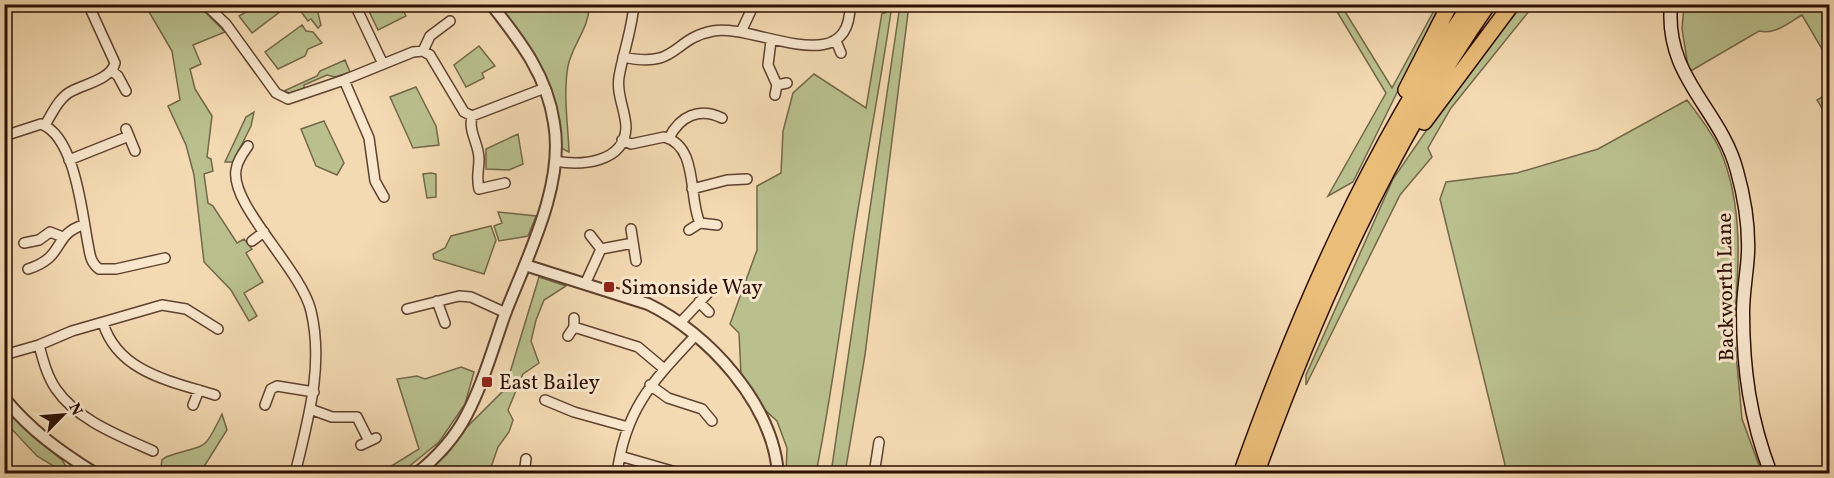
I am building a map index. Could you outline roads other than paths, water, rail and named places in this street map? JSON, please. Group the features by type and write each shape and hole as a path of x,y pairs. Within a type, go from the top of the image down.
{"highway":[{"path":"1382,163 1389,123 1450,4"},
{"path":"1241,474 1288,346 1315,283 1471,4"},
{"path":"1256,474 1300,354 1382,163 1488,4"},
{"path":"1382,163 1405,149 1460,71 1512,4"}],"main road":[{"name":"Backworth Lane","path":"1671,4 1673,39 1680,67 1730,149 1742,189 1748,251 1743,309 1744,353 1753,425 1770,474"}],"street":[{"path":"45,125 68,92 112,71 115,63 88,4"},
{"path":"416,474 445,447 467,414 525,265 551,188 555,161 555,125 545,88 527,51 491,4"},
{"path":"555,161 598,162 611,154 622,140 626,129 618,80 631,31 634,4"},
{"path":"741,32 754,4"},
{"path":"623,57 653,61 714,30 741,32 771,41 799,44 836,41 841,39 848,24 850,4"},
{"path":"208,5 226,24 276,93 288,99 344,80 383,63 423,51 430,36 450,21"},
{"path":"356,7 383,63"},
{"path":"771,41 768,65 782,84 775,95"},
{"path":"836,41 841,53"},
{"path":"423,51 436,63 464,112 472,116 545,88"},
{"path":"112,71 118,76 126,91"},
{"path":"344,80 369,138 375,181 384,197"},
{"path":"669,138 675,126 684,118 712,108 722,118"},
{"path":"472,116 471,134 479,157 477,179 479,189 504,183"},
{"path":"4,136 33,125 45,125 61,142 79,192 90,256 99,269 116,269 162,259 161,270"},
{"path":"69,160 127,133 135,151"},
{"path":"622,140 631,144 659,137 669,138 680,146 687,160 693,204 700,223"},
{"path":"248,146 236,171 240,194 298,280 310,310 316,345 314,392 295,474"},
{"path":"692,189 728,185 747,179"},
{"path":"689,230 700,223 717,225"},
{"path":"28,269 51,259 63,237 84,225"},
{"path":"631,229 636,261"},
{"path":"24,243 39,240 50,232 63,237"},
{"path":"252,242 264,232"},
{"path":"590,234 601,249"},
{"path":"601,249 633,243"},
{"path":"586,282 601,249"},
{"path":"525,265 586,282 648,304 680,323 726,367 759,412 774,447 778,474"},
{"path":"680,323 709,292"},
{"path":"406,309 459,296 471,297 506,314"},
{"path":"437,301 445,323"},
{"path":"699,302 709,312"},
{"path":"4,355 39,345 72,331 162,304 202,311 218,329"},
{"path":"103,323 113,345 126,361 159,377 214,395"},
{"path":"568,336 574,323 585,333 638,347 663,368"},
{"path":"617,474 634,410 663,368 694,336"},
{"path":"39,345 48,375 69,404 92,421 153,451"},
{"path":"650,385 668,398 702,409 712,421"},
{"path":"265,405 271,389 278,386 314,392"},
{"path":"194,405 199,390"},
{"path":"557,405 562,394"},
{"path":"4,398 28,426 51,446 81,470 96,474"},
{"path":"545,400 628,427"},
{"path":"702,409 708,400"},
{"path":"310,409 332,417 357,417 369,441"},
{"path":"135,443 140,433"},
{"path":"874,474 879,442"},
{"path":"620,456 679,473 685,462"},
{"path":"526,459 528,473"}],"place":[{"name":"Simonside Way","path":"609,287"},
{"name":"East Bailey","path":"487,382"}]}
